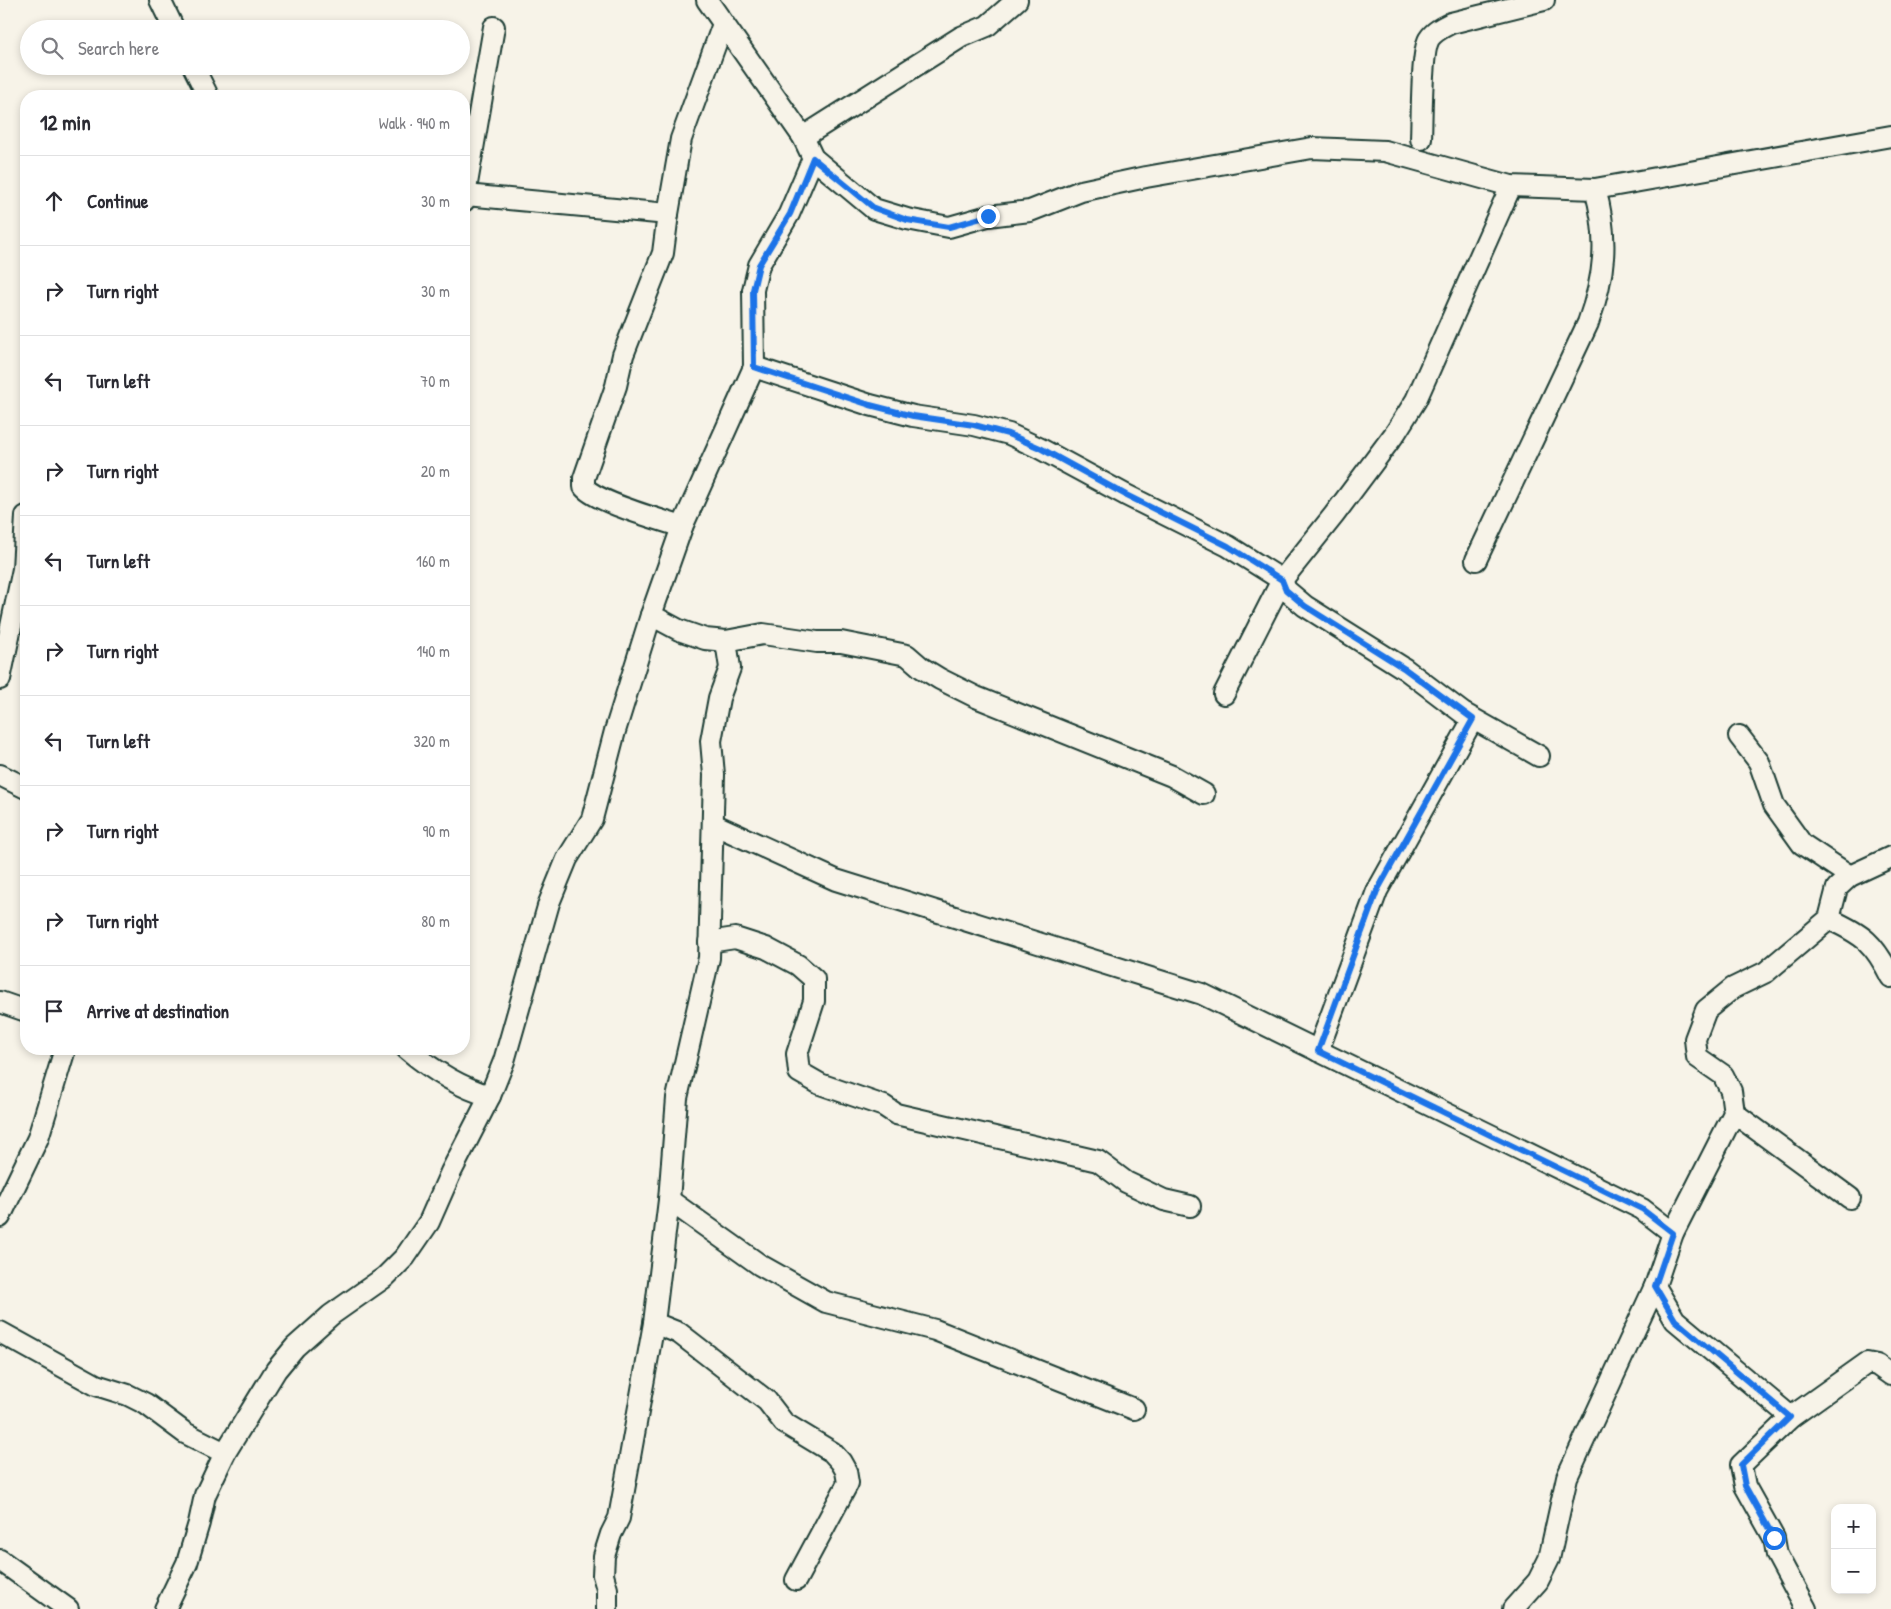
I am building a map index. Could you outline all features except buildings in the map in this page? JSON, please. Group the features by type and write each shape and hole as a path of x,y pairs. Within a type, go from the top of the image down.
{"street":[{"path":"160,0 170,20"},
{"path":"707,0 803,137 813,158 874,208 907,220 949,227 988,216 1030,211 1081,191 1137,179 1312,148 1385,151 1511,186 1595,189 1891,136"},
{"path":"803,137 961,37 987,26 1017,0"},
{"path":"1421,139 1425,53 1429,38 1439,29 1451,23 1544,0"},
{"path":"682,527 590,494 584,487 584,478 616,386 623,355 663,254 681,139 723,24"},
{"path":"470,169 494,27"},
{"path":"198,75 205,90"},
{"path":"165,1609 187,1563 205,1495 224,1454 276,1370 295,1347 332,1315 385,1277 405,1257 428,1222 490,1096 504,1061 549,903 567,859 592,819 615,730 650,615 682,527 754,367 753,290 759,265 790,214 813,158"},
{"path":"1224,694 1282,580 1340,508 1396,432 1416,400 1511,186"},
{"path":"1476,560 1588,323 1596,301 1602,273 1605,244 1602,213 1595,189"},
{"path":"470,198 668,214"},
{"path":"754,367 870,405 913,416 974,425 1008,434 1040,448 1126,495 1228,546 1282,580 1286,590 1305,606 1405,669 1473,719 1539,756"},
{"path":"0,679 20,583"},
{"path":"650,615 678,630 705,639 726,641 763,634 817,642 841,642 907,655 922,668 940,679 976,697 1172,776 1204,794"},
{"path":"607,1609 607,1589 603,1575 604,1556 611,1534 619,1518 654,1322 669,1200 677,1098 709,958 714,775 711,741 719,698 730,668 726,641"},
{"path":"1318,1051 1377,891 1473,719"},
{"path":"1739,736 1759,762 1774,805 1802,844 1850,876"},
{"path":"0,775 20,785"},
{"path":"713,824 836,880 1202,994 1642,1209 1673,1233"},
{"path":"1513,1609 1538,1581 1549,1559 1567,1477 1655,1286 1673,1233 1734,1113 1731,1091 1723,1075 1710,1068 1698,1057 1695,1039 1706,1010 1733,988 1766,972 1829,919 1837,888 1850,876 1891,857"},
{"path":"1829,919 1856,932 1879,954 1891,977"},
{"path":"709,942 735,938 766,948 798,965 814,979 814,1001 797,1054 799,1072 813,1080 884,1106 896,1114 1098,1161 1126,1182 1164,1200 1190,1206"},
{"path":"0,1002 20,1009"},
{"path":"1,1213 38,1138 63,1055"},
{"path":"414,1055 428,1066 468,1090 490,1096"},
{"path":"1734,1113 1850,1198"},
{"path":"669,1200 760,1265 826,1302 935,1330 1134,1410"},
{"path":"1655,1286 1675,1320 1790,1417"},
{"path":"654,1322 679,1333 767,1401 784,1423 832,1452 844,1467 848,1483 796,1580"},
{"path":"0,1332 96,1385 128,1395 146,1404 185,1433 224,1454"},
{"path":"1806,1609 1777,1555 1774,1538 1745,1486 1741,1465 1790,1417 1866,1363 1877,1365 1891,1375"},
{"path":"0,1560 68,1609"}],"route":[{"path":"988,216 949,227 907,220 874,208 813,158 790,214 759,265 753,290 754,367 870,405 913,416 974,425 1008,434 1040,448 1166,516 1228,546 1282,580 1286,590 1305,606 1405,669 1447,702 1473,719 1377,891 1318,1051 1642,1209 1673,1233 1655,1286 1675,1320 1790,1417 1741,1465 1745,1486 1774,1538"}]}
